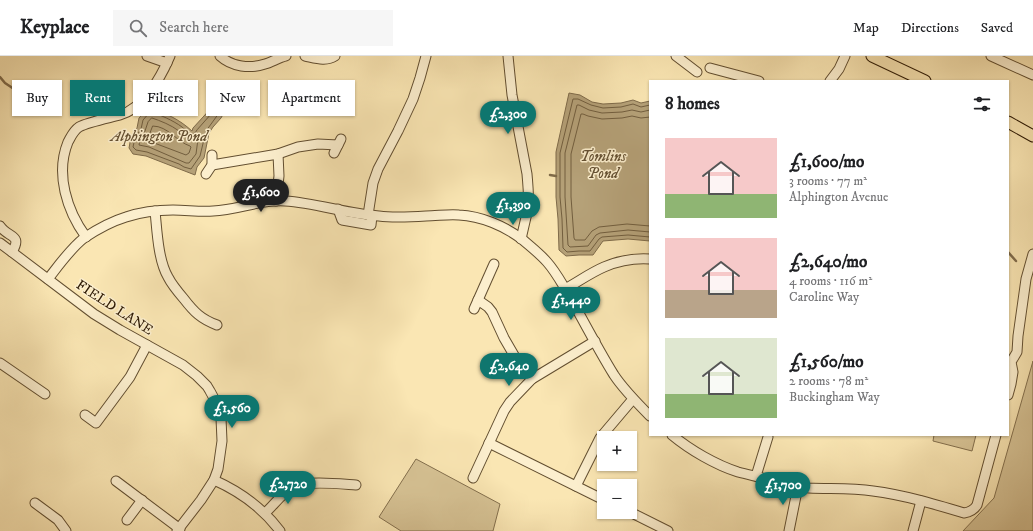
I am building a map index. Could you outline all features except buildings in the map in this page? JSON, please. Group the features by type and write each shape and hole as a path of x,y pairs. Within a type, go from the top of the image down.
{"main road":[{"path":"872,56 923,80"},
{"path":"1009,123 1033,136"}],"street":[{"path":"86,237 71,213 63,182 63,162 67,146 71,136 78,128 122,114 136,106 152,90 168,60 147,56"},
{"path":"220,56 228,62 249,67 266,64 286,56"},
{"path":"305,56 322,59 333,58 335,56"},
{"path":"370,219 373,183 378,169 413,99 426,56"},
{"path":"508,56 512,95 527,174 528,202 521,239"},
{"path":"676,56 697,72"},
{"path":"831,80 839,69 844,56"},
{"path":"991,56 1033,74"},
{"path":"710,68 728,77 751,80"},
{"path":"212,165 278,154 318,144 338,145"},
{"path":"276,201 279,176 278,154"},
{"path":"206,174 212,165 212,155"},
{"path":"48,279 71,250 86,237 123,218 138,213 173,210 228,210 276,201 301,202 370,219 443,215 474,217 491,222 509,231 539,253 547,262 565,289 614,375 633,399 649,415"},
{"path":"155,211 161,256 167,276 177,291 195,312 217,326"},
{"path":"509,231 525,217"},
{"path":"0,226 5,232 15,237 16,244 12,252"},
{"name":"FIELD LANE","path":"0,243 94,314 183,365 204,383 214,398 221,418 222,441 218,469 214,480 179,530"},
{"path":"1009,391 1013,372 1011,362 1017,352 1026,279 1033,254"},
{"path":"565,289 604,267 626,261 649,259"},
{"path":"494,264 476,305 488,307 492,312 515,357 532,379"},
{"path":"473,478 507,407 517,394 532,379 595,341"},
{"path":"85,415 96,423 130,376 147,345"},
{"path":"0,363 45,394"},
{"path":"576,486 600,438 633,399"},
{"path":"674,436 718,464 738,472 808,488 872,490 908,497 964,513 970,512 977,505 994,452 996,436"},
{"path":"756,476 768,437"},
{"path":"489,443 597,496"},
{"path":"116,480 179,530"},
{"path":"214,480 240,493 265,513 280,531"},
{"path":"265,513 286,492 296,486 306,484 356,485"},
{"path":"789,531 798,486"},
{"path":"127,520 142,500"},
{"path":"913,531 922,501"},
{"path":"35,503 58,520 66,531"},
{"path":"637,516 668,531"}],"shaded area":[{"path":"1033,361 1033,531 963,531 994,498"},
{"path":"934,436 976,436 972,451 933,441"},
{"path":"416,459 500,504 493,531 401,531 379,517"}],"water":[{"name":"Tomlins Pond","path":"569,93 580,95 592,102 603,104 621,103 633,100 641,103 649,101 649,241 628,239 603,241 593,255 566,256 559,250 556,197 556,152"},
{"name":"Alphington Pond","path":"206,114 206,116 222,116 209,133 204,158 197,167 195,175 146,156 133,154 129,148 131,137 137,128 141,116 170,116 192,131"}],"waterway":[{"path":"0,77 12,88"},
{"path":"550,175 556,176"},
{"path":"1009,253 1016,261"}]}
